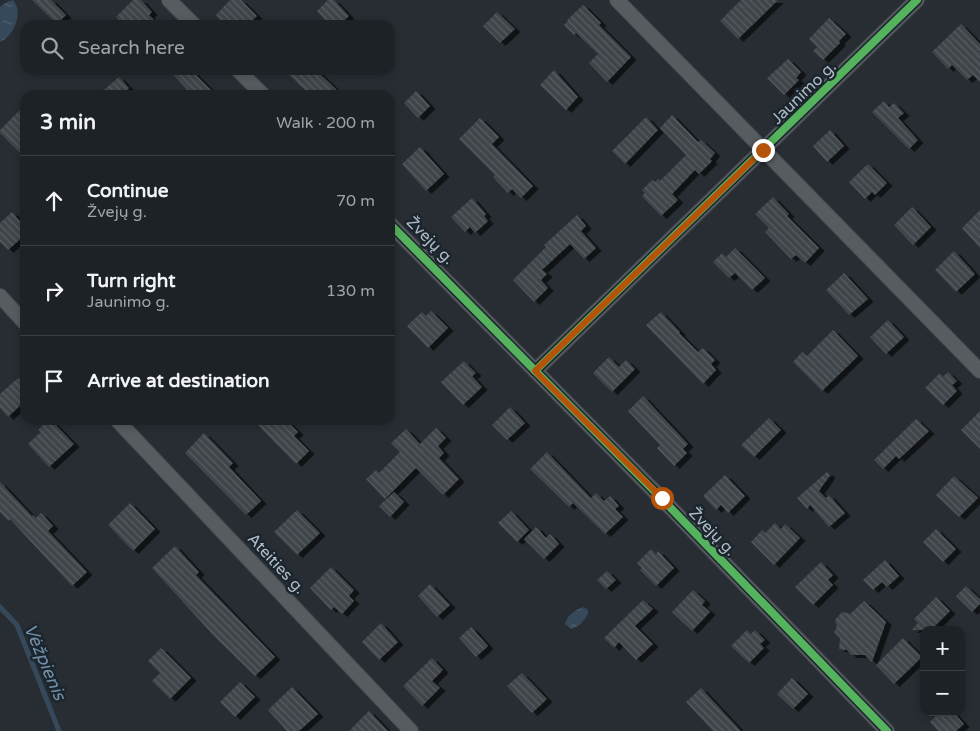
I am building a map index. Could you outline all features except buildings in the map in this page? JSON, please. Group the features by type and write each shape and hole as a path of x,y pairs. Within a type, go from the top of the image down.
{"street":[{"path":"169,0 189,20"},
{"path":"617,0 980,371"},
{"name":"Jaunimo g.","path":"535,371 917,0"},
{"path":"243,75 258,90"},
{"name":"Žvejų g.","path":"395,229 662,498 887,731"},
{"path":"0,296 20,318"},
{"name":"Ateities g.","path":"122,425 411,731"}],"water":[{"path":"13,0 18,11 16,23 9,35 0,42 0,7"},
{"path":"584,607 588,610 588,614 581,623 571,629 565,624 568,618 575,611"}],"waterway":[{"name":"Vėžpienis","path":"0,607 17,625 59,731"}],"cycle path":[{"path":"535,371 917,0"},
{"path":"395,229 662,499 887,731"}],"route":[{"path":"662,498 535,371 763,150"}]}
